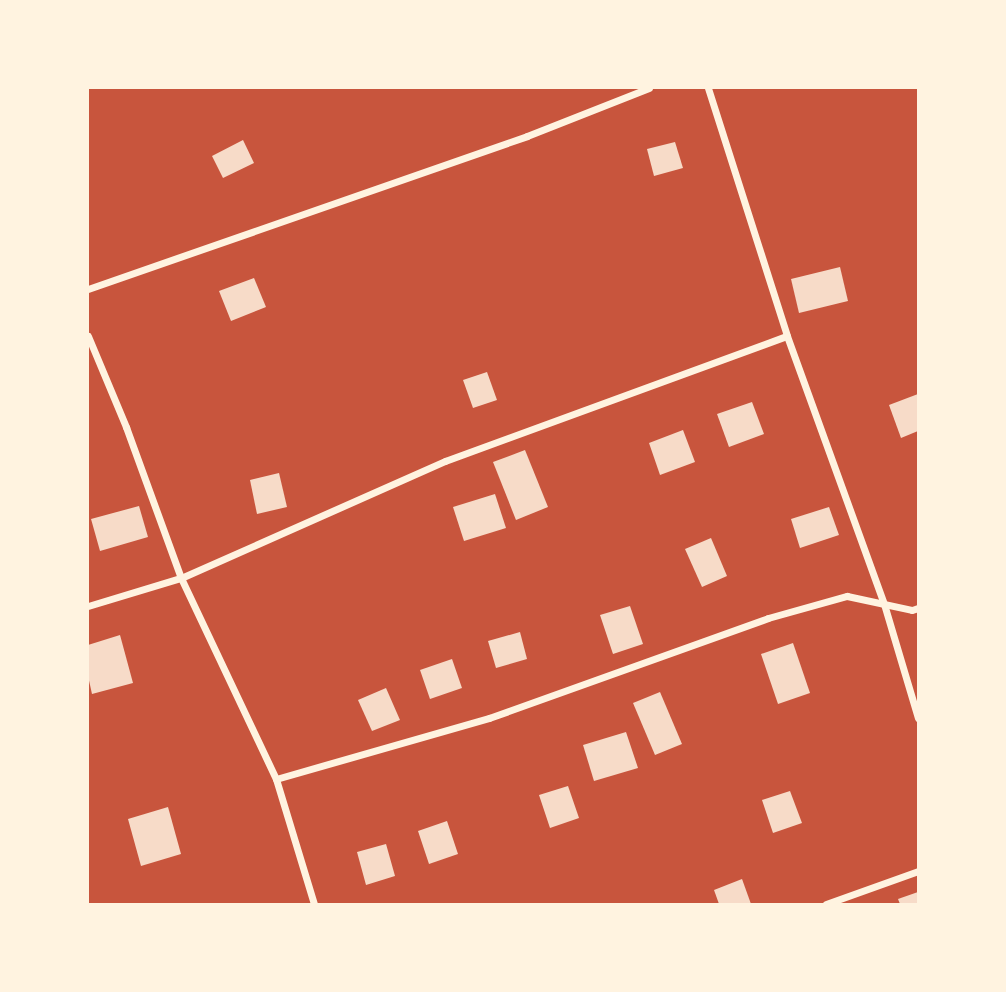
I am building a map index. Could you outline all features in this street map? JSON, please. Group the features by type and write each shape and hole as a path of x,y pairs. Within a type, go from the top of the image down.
{"street":[{"path":"88,289 527,136 649,88"},
{"path":"708,88 787,336 884,604 919,719"},
{"path":"88,336 126,427 181,578 276,779 314,905"},
{"path":"88,606 181,578 445,461 787,336"},
{"path":"276,779 489,718 768,618 847,596 919,608"},
{"path":"825,905 919,871"}],"building":[{"path":"243,140 254,163 223,178 212,156"},
{"path":"675,142 683,168 654,176 647,149"},
{"path":"840,267 848,301 799,313 791,279"},
{"path":"254,278 266,307 231,321 219,291"},
{"path":"487,372 497,400 473,408 463,380"},
{"path":"918,394 918,431 901,438 889,405"},
{"path":"752,402 764,434 729,447 717,414"},
{"path":"683,430 695,462 660,475 649,443"},
{"path":"525,450 548,507 516,520 493,462"},
{"path":"279,473 287,507 257,514 250,480"},
{"path":"495,494 506,528 464,541 453,507"},
{"path":"139,506 148,537 100,551 91,519"},
{"path":"829,507 839,535 800,548 791,519"},
{"path":"711,538 727,576 702,587 685,549"},
{"path":"630,606 643,644 613,654 600,615"},
{"path":"520,632 527,659 496,668 488,641"},
{"path":"120,635 133,683 92,694 88,676 88,645"},
{"path":"793,643 810,693 778,704 761,654"},
{"path":"452,659 462,688 430,699 420,670"},
{"path":"386,688 400,720 372,731 358,700"},
{"path":"660,692 682,744 655,755 633,703"},
{"path":"626,732 638,768 594,781 583,745"},
{"path":"568,786 579,818 550,828 539,795"},
{"path":"790,791 802,823 773,833 762,800"},
{"path":"168,807 181,854 141,866 128,819"},
{"path":"447,821 458,854 429,864 418,831"},
{"path":"386,844 395,876 366,885 357,852"},
{"path":"742,879 751,904 719,904 714,890"},
{"path":"918,892 918,904 900,904 898,899"}]}
